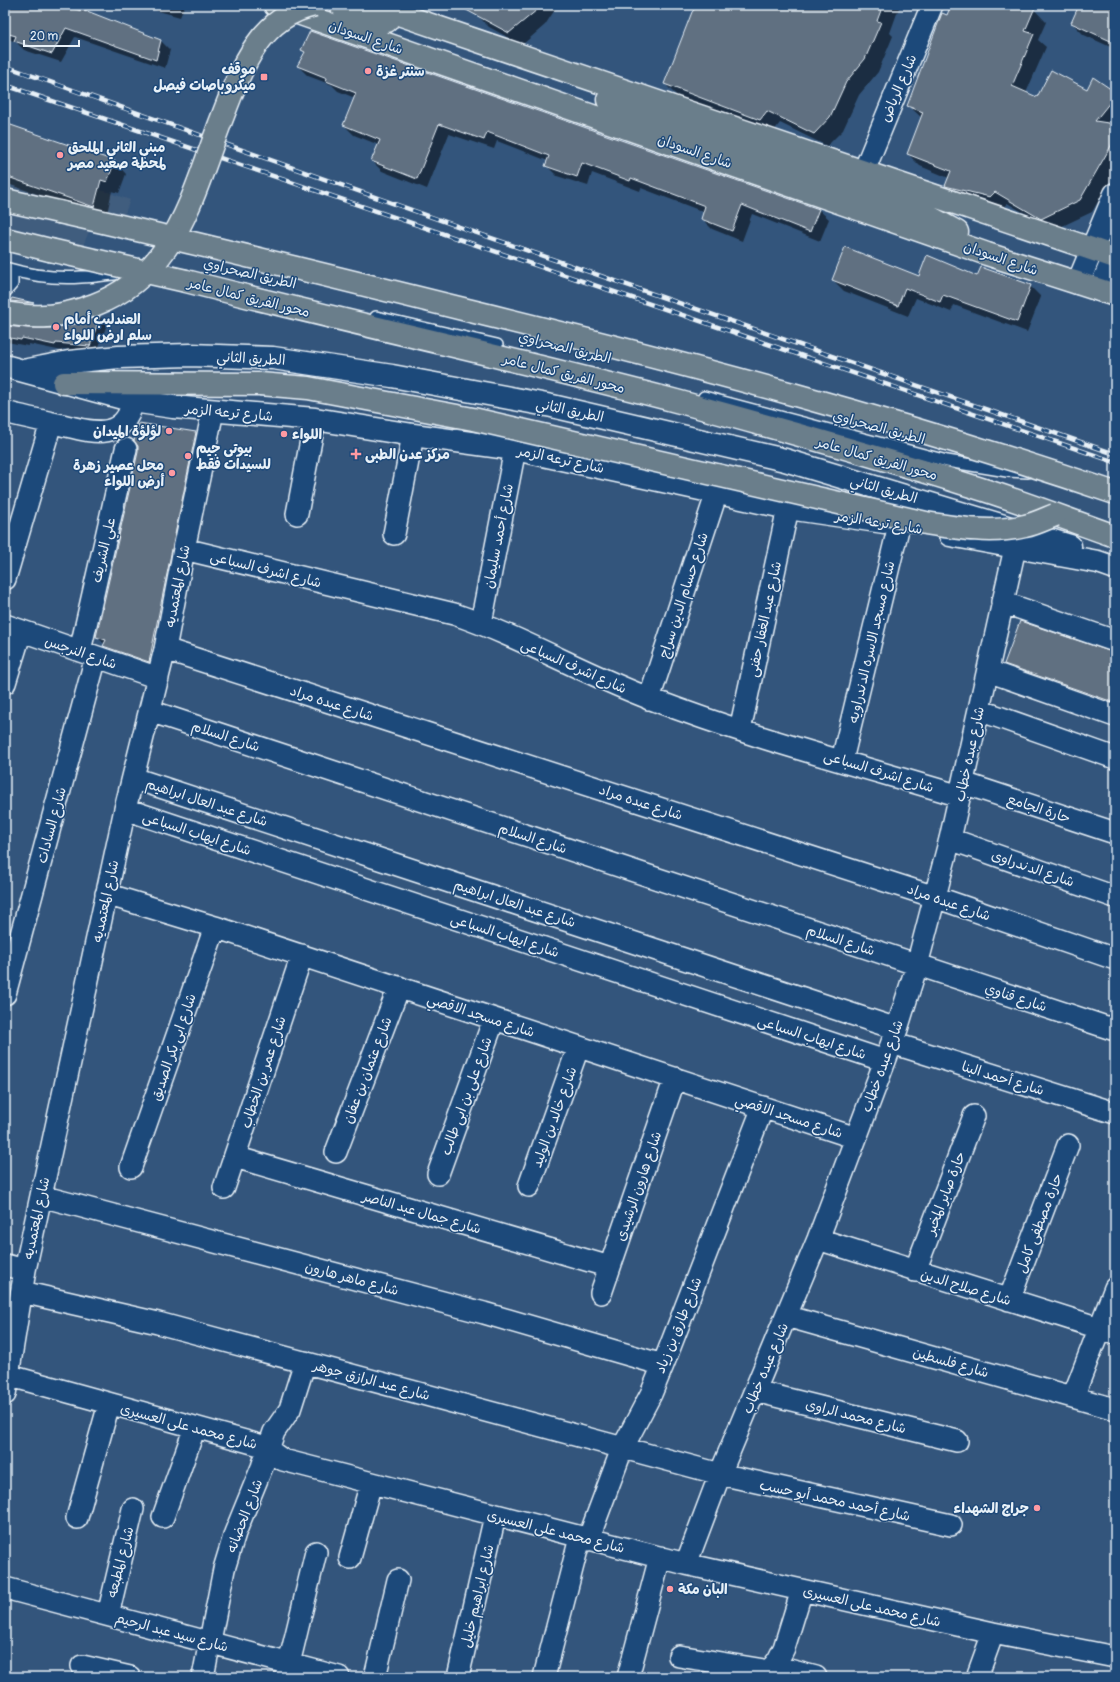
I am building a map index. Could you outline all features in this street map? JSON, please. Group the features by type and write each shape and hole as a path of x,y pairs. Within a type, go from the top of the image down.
{"main road":[{"name":"شارع السودان","path":"275,5 986,254 1108,293"},
{"path":"5,313 44,317 70,314 112,297 132,285 152,267 166,248 180,223 238,74 252,50 267,31 284,17 302,8 315,5"},
{"path":"341,5 922,213 951,228 986,254"},
{"path":"372,5 1115,256"},
{"path":"5,200 197,243 689,366 880,418 1115,493"},
{"name":"محور الفريق كمال عامر","path":"5,239 562,372 682,403 972,486 1115,536"},
{"path":"64,383 260,384 308,388 473,419 926,524 951,528 1001,529 1025,526 1054,515"}],"street":[{"name":"شارع الرياض","path":"864,171 932,5"},
{"path":"1078,283 1115,194"},
{"path":"1108,293 1115,256"},
{"name":"الطريق الثاني","path":"15,368 119,357 190,356 273,358 392,376 552,406 785,460 1056,541 1074,548 1106,565"},
{"name":"شارع ترعه الزمر","path":"15,368 125,399 172,407 315,419 413,435 515,449 788,508 899,525 1106,565"},
{"path":"5,412 96,433 109,420 114,409 125,399"},
{"name":"شارع المعتمديه","path":"6,1384 10,1326 22,1292 25,1270 106,894 125,809 165,649 184,548 213,410"},
{"path":"297,514 315,419"},
{"path":"5,579 51,423"},
{"path":"394,534 413,435"},
{"name":"علي الشريف","path":"88,654 126,449"},
{"name":"شارع أحمد سليمان","path":"481,623 515,449"},
{"name":"شارع حسام الدين سراج","path":"649,699 717,492"},
{"name":"شارع عبد الغفار حفنى","path":"740,730 788,508"},
{"name":"شارع مسجد الاسره الدندراويه","path":"842,760 899,525"},
{"name":"شارع اشرف السباعى","path":"184,548 454,614 481,623 584,672 649,699 740,730 842,760 962,789"},
{"name":"شارع عبده خطاب","path":"686,1564 720,1474 818,1239 891,1044 917,965 962,789 1015,548"},
{"path":"1002,602 1115,641"},
{"path":"5,683 13,628"},
{"name":"شارع النرجس","path":"13,628 158,678"},
{"name":"شارع عبده مراد","path":"165,649 935,898 1115,959"},
{"name":"شارع السادات","path":"5,994 88,654"},
{"path":"988,671 1115,716"},
{"path":"979,710 1115,758"},
{"name":"شارع السلام","path":"150,711 917,965"},
{"name":"شارع عبد العال ابراهيم","path":"133,778 891,1044"},
{"name":"حارة الجامع","path":"962,789 1115,833"},
{"name":"شارع ايهاب السباعى","path":"125,809 891,1044"},
{"name":"شارع الدندراوى","path":"950,839 1115,896"},
{"name":"شارع مسجد الاقصي","path":"106,894 302,955 578,1048 675,1078 856,1138"},
{"name":"شارع ابى بكر الصديق","path":"132,1167 215,927"},
{"name":"شارع عمر بن الخطاب","path":"224,1188 302,955"},
{"name":"شارع قناوي","path":"917,965 1115,1030"},
{"name":"شارع عثمان بن عفان","path":"336,1152 399,987"},
{"name":"شارع على بن ابى طالب","path":"438,1174 494,1019"},
{"name":"شارع أحمد البنا","path":"891,1044 1115,1113"},
{"name":"شارع خالد بن الوليد","path":"529,1186 578,1048"},
{"name":"شارع هارون الرشيدى","path":"601,1293 675,1078"},
{"name":"شارع طارق بن زياد","path":"544,1677 584,1539 622,1448 651,1394 763,1107"},
{"name":"حارة صابر المخبر","path":"915,1271 974,1116"},
{"name":"حارة مصطفى كامل","path":"1009,1300 1068,1145"},
{"name":"شارع جمال عبد الناصر","path":"235,1157 610,1267"},
{"name":"شارع ماهر هارون","path":"41,1196 484,1312 663,1365"},
{"name":"شارع صلاح الدين","path":"818,1239 1108,1331"},
{"path":"5,1265 25,1270"},
{"path":"1073,1397 1108,1331 1115,1288"},
{"name":"شارع عبد الرازق جوهر","path":"22,1292 158,1323 720,1474"},
{"name":"شارع فلسطين","path":"786,1316 1115,1409"},
{"name":"شارع الحضانه","path":"203,1677 224,1569 235,1533 277,1426 290,1409 305,1362"},
{"name":"شارع محمد على العسيرى","path":"6,1384 109,1404 195,1427 268,1449 283,1460 584,1539 686,1564 993,1633 1115,1657"},
{"name":"شارع محمد الراوى","path":"755,1391 956,1441"},
{"path":"77,1518 109,1404"},
{"path":"163,1517 195,1427"},
{"name":"شارع أحمد محمد أبو حسب","path":"720,1474 951,1525"},
{"path":"350,1558 371,1483"},
{"name":"شارع المطبعه","path":"108,1615 133,1509"},
{"name":"شارع ابراهيم خليل","path":"458,1677 495,1516"},
{"path":"287,1670 316,1552"},
{"path":"628,1677 660,1557"},
{"path":"375,1677 398,1580"},
{"name":"شارع سيد عبد الرحيم","path":"5,1588 210,1642 287,1670 339,1677"},
{"path":"769,1671 784,1648 802,1590"},
{"path":"977,1677 993,1633"},
{"path":"679,1656 816,1677"},
{"path":"82,1666 130,1677"}],"lane":[{"path":"5,268 12,275 12,284 5,292"},
{"name":"الطريق الصحراوي","path":"5,268 23,273 81,278 131,272 188,274 214,278 309,302 438,330 947,460 1007,471 1051,474 1115,487"}],"shaded area":[{"path":"5,156 130,200 122,221 92,224 75,265 38,259 5,249"}],"building":[{"path":"5,5 64,5 81,11 82,9 161,40 156,60 66,28 52,54 14,41 16,36 5,33"},
{"path":"457,5 543,5 509,33"},
{"path":"698,5 883,5 877,21 881,22 865,59 846,82 830,117 814,134 767,111 760,120 664,84 692,12"},
{"path":"951,5 1036,5 1025,31 1034,34 1012,86 1037,97 1051,70 1087,89 1093,77 1115,92 1115,96 1095,121 1115,124 1115,139 1080,200 1041,219 995,192 990,197 945,186 951,171 907,154 923,112 907,106 942,13 947,15"},
{"path":"1079,5 1115,5 1115,43 1071,23"},
{"path":"310,31 819,209 810,232 742,205 732,231 701,219 705,206 631,178 630,181 582,163 577,177 545,166 549,156 487,132 484,140 439,124 417,179 371,161 380,140 343,125 356,93 326,81 327,78 297,66 305,52 301,50"},
{"path":"5,123 115,161 107,182 101,180 94,207 5,176"},
{"path":"845,247 919,276 927,255 977,276 981,267 1031,285 1017,322 943,295 940,302 905,288 898,306 832,280"},
{"path":"12,298 34,303 10,301"},
{"path":"100,316 90,346 56,343 55,345 22,338 21,340 5,337 5,326 51,328 75,324"},
{"path":"139,423 196,432 149,662 103,646 106,640 96,637 138,452 138,446 134,441"},
{"path":"1020,621 1115,653 1115,696 1113,702 1004,664"}],"railway":[{"path":"5,66 471,231 1115,454"},
{"path":"5,85 1115,462"}],"place":[{"name":"سنتر غزة","path":"368,71"},
{"name":"موقف ميكروباصات فيصل","path":"264,77"},
{"name":"مبني الثاني الملحق لمحطة صعيد مصر","path":"60,155"},
{"name":"العندليب أمام سلم ارض اللواء","path":"56,327"},
{"name":"لؤلؤة الميدان","path":"169,431"},
{"name":"اللواء","path":"284,434"},
{"name":"مركز عدن الطبى","path":"356,454"},
{"name":"بيوتى جيم للسيدات فقط","path":"188,456"},
{"name":"محل عصير زهرة أرض اللواء","path":"172,473"},
{"name":"جراج الشهداء","path":"1037,1508"},
{"name":"البان مكة","path":"670,1589"}]}
